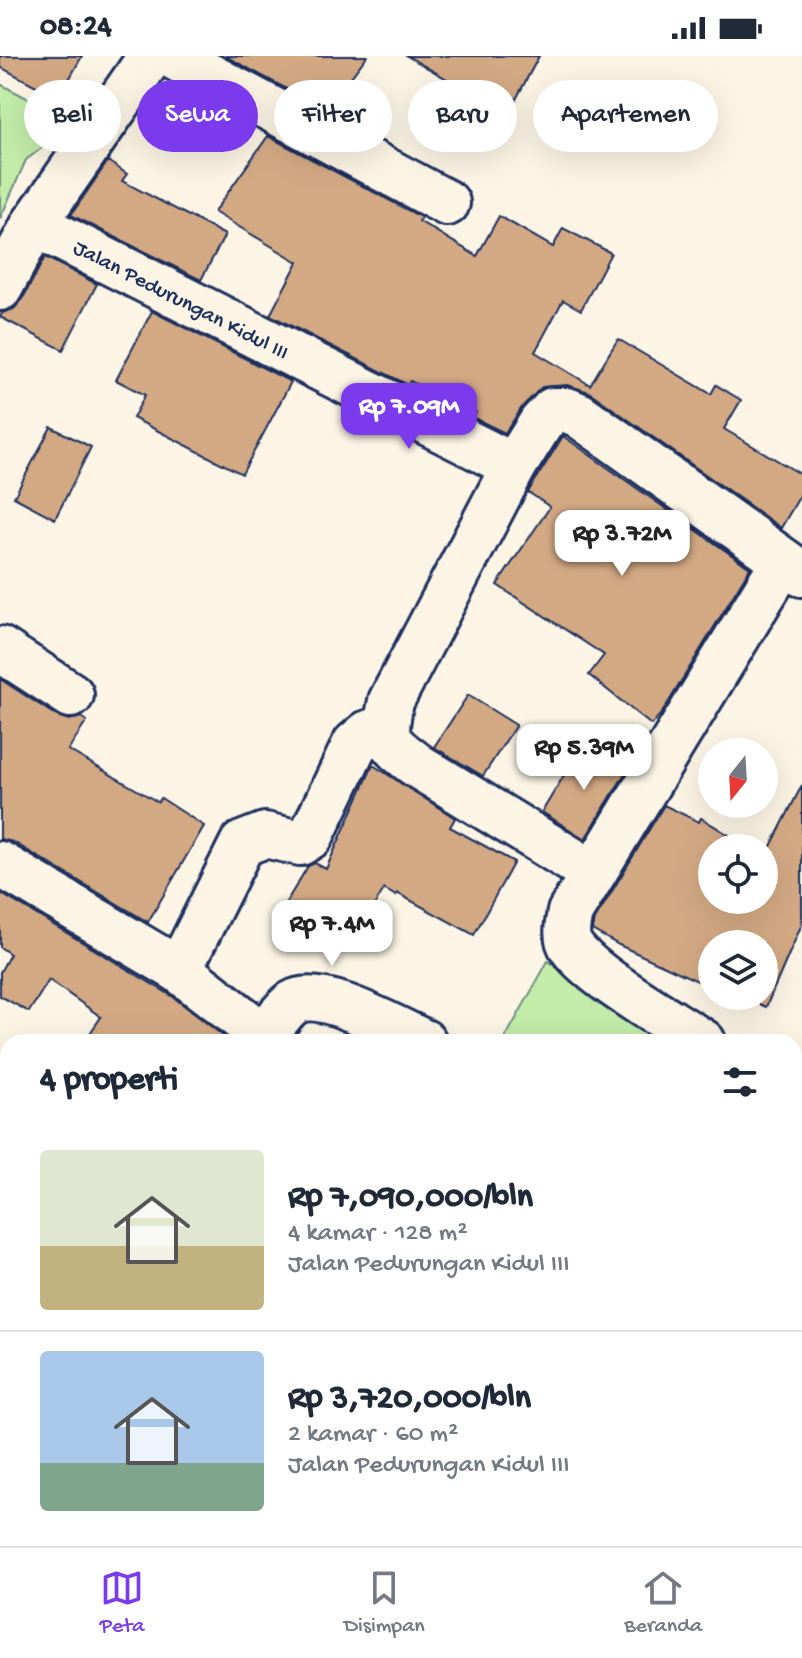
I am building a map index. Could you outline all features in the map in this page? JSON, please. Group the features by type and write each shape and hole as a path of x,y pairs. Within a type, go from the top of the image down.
{"street":[{"path":"0,288 34,224 151,56"},
{"path":"172,56 447,203"},
{"name":"Jalan Pedurungan Kidul III","path":"34,224 514,466"},
{"path":"593,873 418,766 392,746 385,729 391,701 514,466 553,410 567,410 579,415 792,568 570,912 567,929 570,946 604,976 686,1034"},
{"path":"0,649 71,695"},
{"path":"179,970 242,844 265,835 300,843 311,836 355,744 368,733 385,729"},
{"path":"0,864 179,970 256,1034"},
{"path":"266,1034 292,1003 307,999 343,1006 406,1034"}],"green space":[{"path":"0,84 24,96 24,152 37,152 26,160 0,219"},
{"path":"548,961 674,1030 672,1034 507,1034"}],"building":[{"path":"0,56 82,56 69,80 25,80 0,67"},
{"path":"225,56 367,56 349,80 274,82"},
{"path":"407,56 539,56 517,97 517,80 449,80"},
{"path":"268,136 274,139 274,152 298,152 421,217 419,221 477,256 499,216 553,247 563,228 611,253 581,310 563,300 535,352 590,385 618,339 711,394 716,385 741,400 724,429 802,475 802,492 781,528 589,392 567,385 542,387 523,406 505,433 474,418 476,412 410,381 408,385 270,315 298,262 214,212"},
{"path":"108,161 127,174 122,181 225,235 201,280 71,215"},
{"path":"45,257 97,284 63,350 0,317 22,300"},
{"path":"152,311 291,382 242,474 133,418 145,395 116,380"},
{"path":"51,427 91,447 55,519 14,497"},
{"path":"563,436 750,568 662,713 651,725 589,675 604,655 497,585 550,507 528,492"},
{"path":"0,679 57,716 69,720 82,717 87,721 68,750 158,802 161,798 204,826 148,922 13,842 0,839"},
{"path":"468,695 516,725 483,776 434,747"},
{"path":"582,745 626,772 585,839 542,812"},
{"path":"373,765 455,818 450,827 514,862 474,935 384,889 349,948 282,909 308,866 315,863 326,869"},
{"path":"802,785 802,924 778,979 778,930 698,930 698,981 592,930 594,921 664,805 699,822 701,818 727,834 698,834 698,914 778,914 777,834"},
{"path":"0,893 172,996 221,1034 89,1034 101,1017 49,980 29,1012 0,996 0,972 10,954 0,947"}]}
